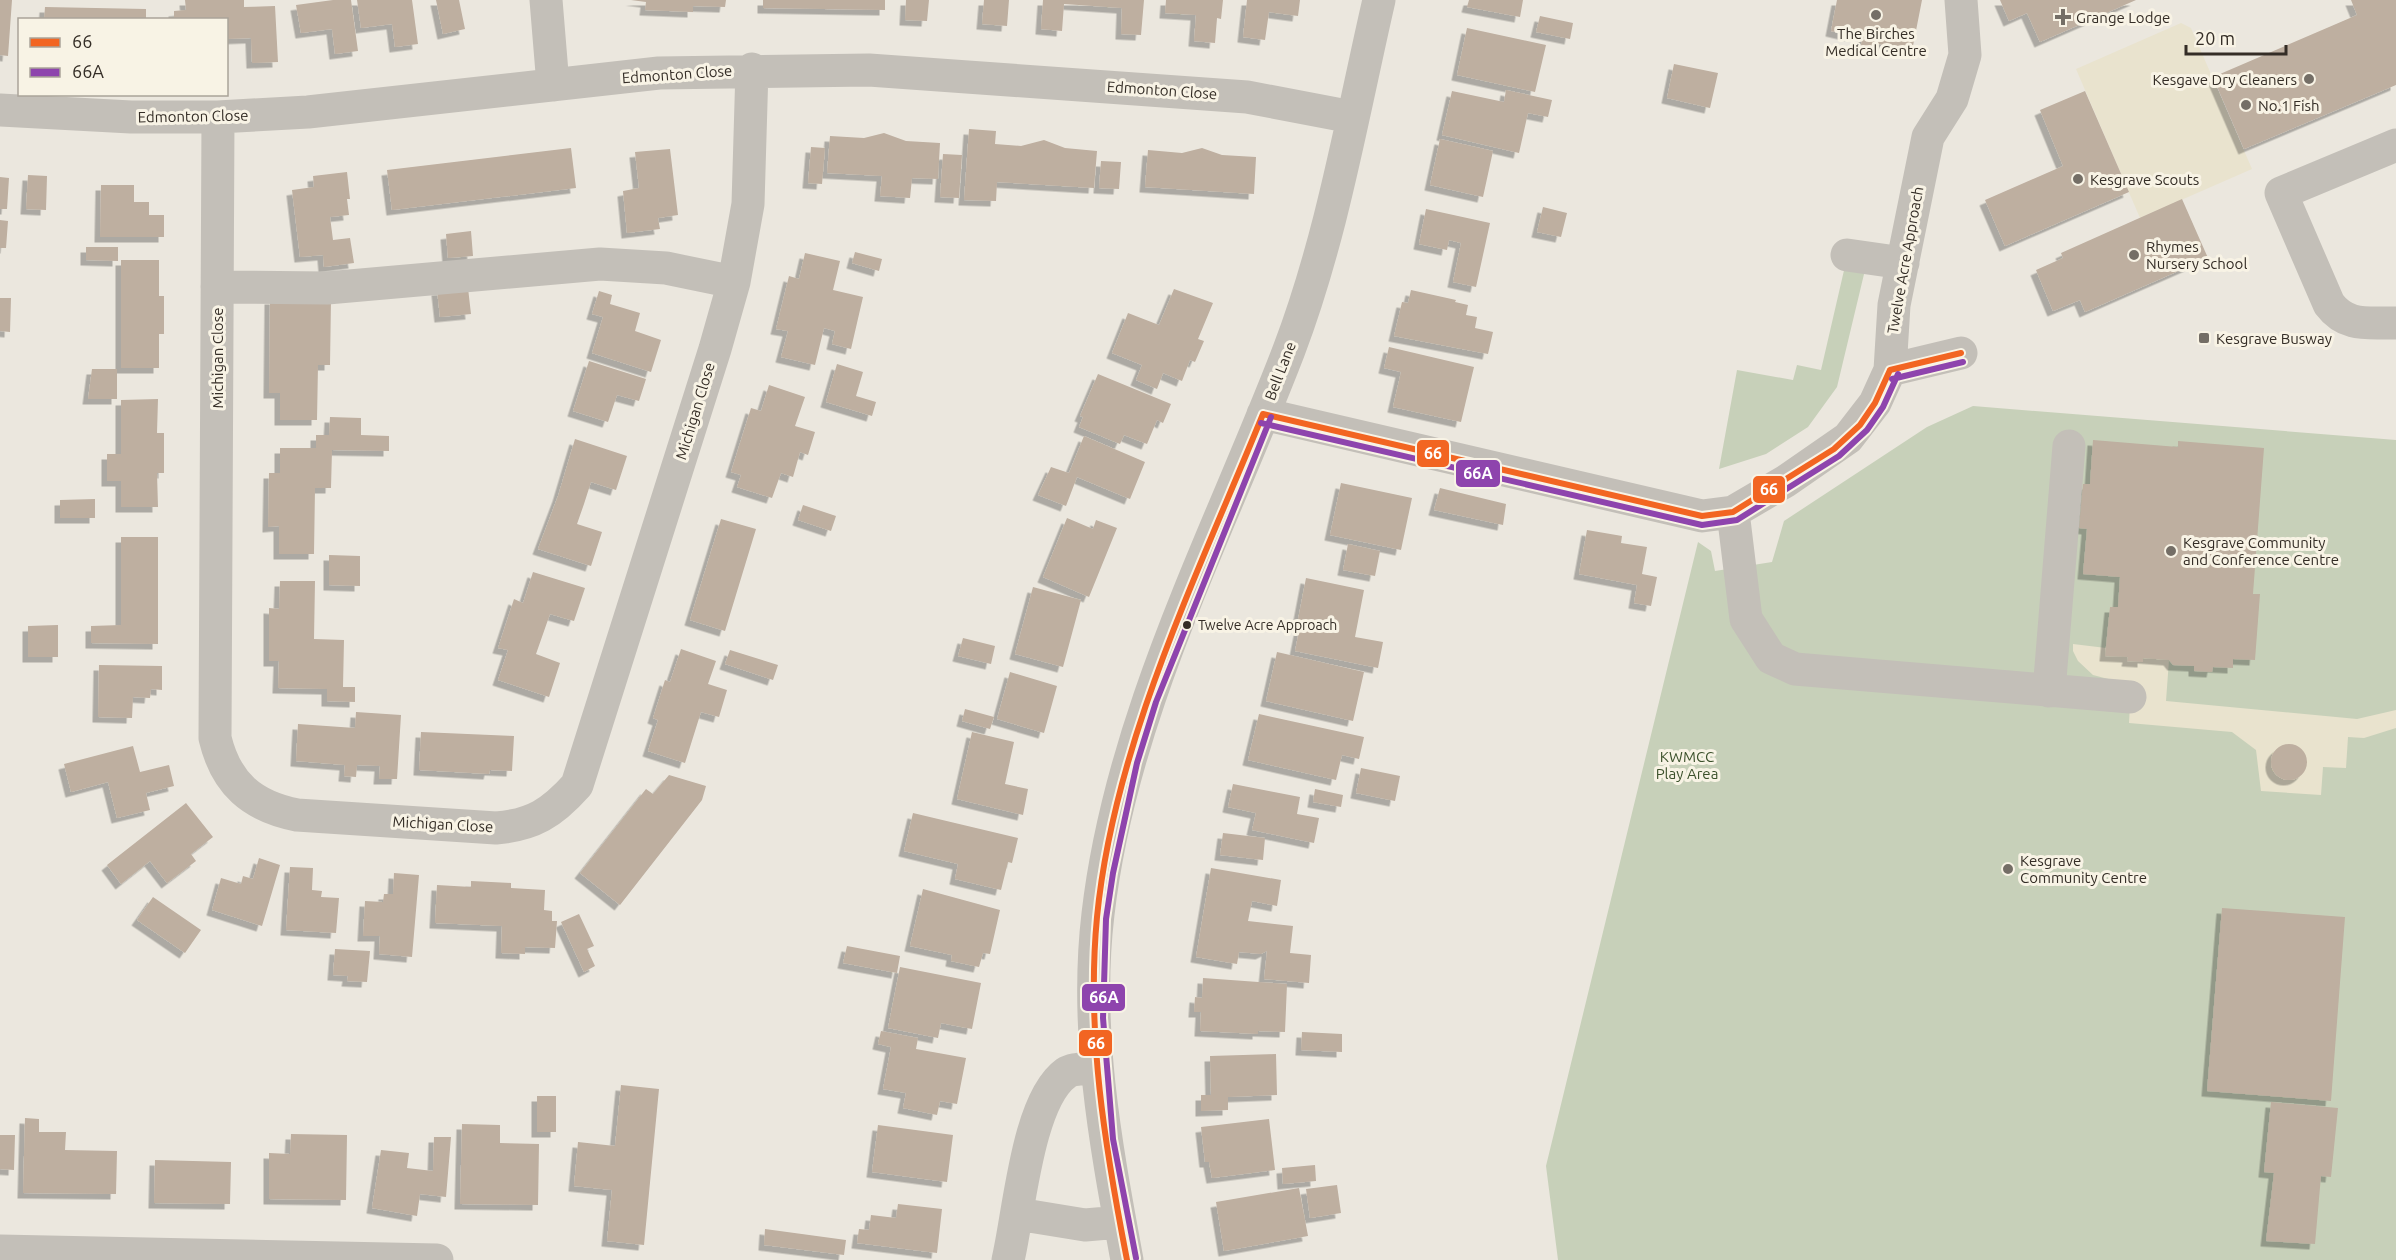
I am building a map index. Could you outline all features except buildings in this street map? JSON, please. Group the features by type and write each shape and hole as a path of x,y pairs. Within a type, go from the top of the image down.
{"street":[{"path":"546,0 553,85"},
{"name":"Bell Lane","path":"1127,1260 1104,1140 1094,1018 1097,918 1119,795 1148,699 1263,414 1314,275 1379,0"},
{"name":"Twelve Acre Approach","path":"1263,414 1702,516 1733,512 1786,481 1848,438 1875,403 1890,370 1891,334 1928,137 1923,119 1952,99 1965,55 1960,0"},
{"name":"Edmonton Close","path":"0,110 130,117 218,117 308,112 659,73 752,69 869,69 1247,97 1352,117"},
{"name":"Michigan Close","path":"218,117 215,738 223,763 243,791 255,802 274,810 297,815 495,828 520,826 542,816 562,801 577,784 734,282 748,204 752,69"},
{"path":"2396,145 2281,193 2329,304 2339,317 2351,321 2396,323"},
{"path":"1847,255 1904,263"},
{"path":"217,287 327,288 600,264 666,268 734,282"},
{"path":"1890,370 1961,352"},
{"path":"2049,691 2069,446"},
{"path":"1733,512 1746,619 1772,658 1795,669 1824,674 2130,697"},
{"path":"1008,1260 1028,1155 1045,1097 1067,1072 1097,1067"},
{"path":"1018,1214 1085,1225 1120,1222"},
{"path":"0,1251 437,1260"}],"green space":[{"path":"1845,266 1865,270 1837,387 1808,427 1766,454 1719,469 1737,370 1793,380 1797,365 1821,370"},
{"name":"Kesgrave Community Centre","path":"1973,406 2396,440 2396,1260 1558,1260 1546,1166 1698,542 1711,551 1715,571 1772,562 1784,521 1927,427"}],"shaded area":[{"path":"2181,23 2191,28 2252,169 2140,218 2076,69"},
{"path":"2073,644 2106,648 2105,656 2128,657 2127,661 2143,662 2143,658 2169,660 2166,701 2357,719 2396,710 2396,728 2364,738 2348,737 2346,768 2323,767 2321,795 2261,791 2256,750 2232,732 2129,723 2131,685 2093,675 2078,661 2073,651"}],"transit line":[{"name":"66","path":"1890,370 1961,353"},
{"name":"66A","path":"1892,379 1963,362"},
{"name":"66","path":"1263,414 1702,516 1733,512 1834,449 1860,425 1875,403 1890,370"},
{"name":"66A","path":"1261,423 1702,525 1737,520 1839,456 1867,430 1883,407 1898,374"},
{"name":"66","path":"1127,1260 1111,1175 1096,1047 1094,960 1106,852 1121,788 1162,660 1263,414"},
{"name":"66A","path":"1136,1258 1113,1139 1103,1018 1106,919 1113,873 1137,763 1156,702 1271,417"}],"place":[{"name":"The Birches Medical Centre","path":"1876,15"},
{"name":"Grange Lodge","path":"2063,17"},
{"name":"Kesgave Dry Cleaners","path":"2309,79"},
{"name":"No.1 Fish","path":"2246,105"},
{"name":"Kesgrave Scouts","path":"2078,179"},
{"name":"Rhymes Nursery School","path":"2134,255"},
{"name":"Kesgrave Busway","path":"2204,338"},
{"name":"Kesgrave Community and Conference Centre","path":"2171,551"},
{"name":"Twelve Acre Approach","path":"1187,625"},
{"name":"Kesgrave Community Centre","path":"2008,869"}],"park label":[{"name":"KWMCC Play Area","path":"1687,764"}]}
